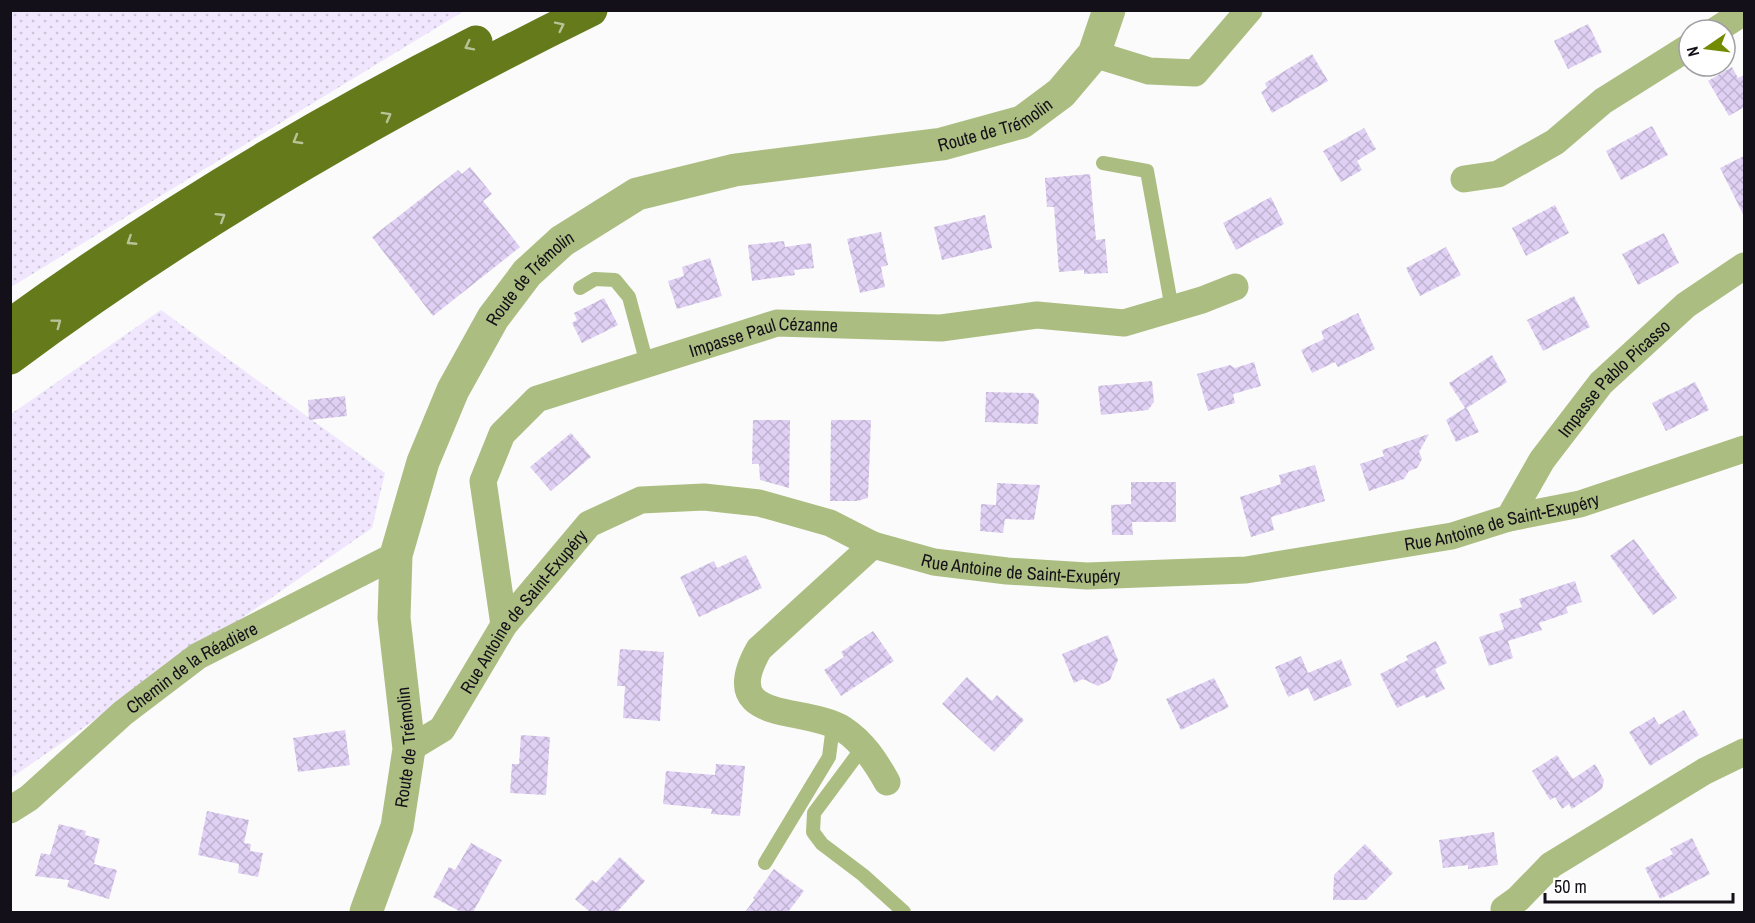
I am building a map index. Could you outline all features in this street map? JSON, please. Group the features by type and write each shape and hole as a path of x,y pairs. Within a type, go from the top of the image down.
{"highway":[{"path":"10,325 84,272 217,185 404,79 540,10"},
{"path":"10,358 83,304 331,147 483,63 591,10"}],"street":[{"name":"Route de Trémolin","path":"366,912 397,827 410,749 394,618 396,555 423,462 453,390 493,318 528,273 562,241 637,194 735,170 942,144 1022,122 1061,93 1094,54 1109,10"},
{"path":"1094,54 1149,71 1195,73 1249,10"},
{"path":"1464,179 1498,174 1555,142 1603,101 1677,55"},
{"name":"Impasse Pablo Picasso","path":"1509,518 1542,460 1601,383 1686,305 1744,266"},
{"name":"Impasse Paul Cézanne","path":"504,625 483,480 502,434 537,399 777,323 941,328 1037,315 1124,323 1235,287"},
{"name":"Rue Antoine de Saint-Exupéry","path":"410,749 442,729 504,625 589,524 640,500 704,497 759,503 830,523 873,545 934,562 1008,572 1088,576 1246,570 1452,536 1509,518 1580,504 1744,449"},
{"path":"873,545 759,649 750,665 746,682 752,699 767,710 804,716 843,729 874,757 887,782"},
{"name":"Chemin de la Réadière","path":"10,810 29,798 123,713 198,656 396,555"},
{"path":"1504,909 1518,899 1551,865 1705,771 1744,752"}],"lane":[{"path":"1103,163 1147,171 1172,309"},
{"path":"580,288 595,279 615,280 629,297 647,364"},
{"path":"765,863 829,757 833,726"},
{"path":"863,747 814,813 813,832 822,844 863,875 904,912"}],"shaded area":[{"path":"11,10 464,10 464,11 11,287"},
{"path":"161,310 385,473 372,528 11,778 11,414"}],"building":[{"path":"1588,24 1602,52 1568,69 1554,41"},
{"path":"1312,54 1328,81 1272,113 1261,92 1267,88 1265,83"},
{"path":"1744,75 1744,107 1729,116 1708,81 1713,78 1737,78 1737,76 1738,78"},
{"path":"1652,126 1668,155 1621,180 1606,151"},
{"path":"1364,128 1376,149 1357,161 1362,170 1341,182 1323,151"},
{"path":"1744,156 1744,216 1720,168"},
{"path":"470,167 492,194 483,201 520,247 433,316 372,237 458,170 462,174"},
{"path":"1090,174 1096,240 1105,239 1108,273 1084,274 1084,270 1059,272 1054,207 1047,207 1045,178"},
{"path":"1271,197 1284,224 1236,250 1223,223"},
{"path":"1555,205 1569,233 1526,256 1512,228"},
{"path":"985,215 992,248 942,260 934,227"},
{"path":"881,232 888,265 881,267 885,287 860,293 847,239"},
{"path":"1664,233 1679,263 1638,285 1622,254"},
{"path":"784,241 785,247 811,243 814,268 794,270 795,275 752,281 748,245"},
{"path":"1446,247 1461,275 1420,296 1406,268"},
{"path":"710,258 722,296 677,309 668,281 684,276 682,267"},
{"path":"1574,296 1590,327 1543,351 1527,320"},
{"path":"604,298 618,325 582,343 572,323 577,320 574,313"},
{"path":"1358,313 1375,349 1338,367 1335,362 1312,373 1301,350 1324,339 1321,331"},
{"path":"1492,355 1507,382 1467,408 1479,432 1456,442 1446,420 1465,408 1449,383"},
{"path":"1254,362 1261,386 1233,394 1235,403 1208,411 1197,374 1230,365 1235,368"},
{"path":"1152,381 1154,402 1148,410 1101,415 1098,386"},
{"path":"1695,382 1709,410 1666,431 1652,403"},
{"path":"986,392 1033,393 1039,400 1038,424 985,422"},
{"path":"345,396 347,416 309,420 308,400"},
{"path":"753,420 790,420 789,488 760,480 759,464 752,464"},
{"path":"831,420 871,420 868,498 857,501 830,501"},
{"path":"571,433 591,457 551,491 530,467"},
{"path":"1429,434 1419,452 1422,459 1417,468 1409,471 1404,479 1369,491 1360,464 1384,456 1382,450"},
{"path":"1315,465 1325,501 1271,517 1274,530 1251,537 1240,497 1281,484 1279,475"},
{"path":"1131,482 1176,482 1176,522 1132,522 1133,535 1112,535 1111,505 1131,504"},
{"path":"997,483 1040,485 1034,520 1005,519 1003,533 980,531 981,504 996,505"},
{"path":"1634,539 1677,598 1653,615 1610,556"},
{"path":"746,555 762,588 699,617 680,577 714,561 717,568"},
{"path":"1575,581 1582,602 1566,607 1568,613 1539,623 1542,630 1508,641 1513,658 1489,666 1479,637 1504,629 1499,614 1522,607 1519,599"},
{"path":"873,631 894,661 841,696 824,670 844,657 841,652"},
{"path":"1108,635 1118,660 1110,680 1098,686 1083,679 1074,683 1062,654"},
{"path":"1436,641 1447,663 1435,669 1445,689 1426,698 1424,695 1397,708 1380,674 1408,660 1406,656"},
{"path":"620,649 664,652 660,721 623,718 625,686 617,686"},
{"path":"1301,656 1308,673 1341,659 1352,685 1314,701 1308,688 1288,697 1275,667"},
{"path":"967,677 992,701 997,695 1024,720 994,752 942,704"},
{"path":"1214,678 1229,707 1181,730 1166,699"},
{"path":"1684,710 1699,735 1650,766 1629,732 1654,717 1659,725"},
{"path":"345,730 350,765 298,772 293,738"},
{"path":"521,735 550,737 546,795 510,793 512,764 519,764"},
{"path":"1557,755 1573,779 1595,764 1604,780 1602,789 1572,809 1569,804 1562,809 1555,797 1550,800 1532,771"},
{"path":"716,764 745,766 740,816 711,814 712,809 663,804 666,771 715,775"},
{"path":"207,811 249,820 244,843 251,844 250,851 263,853 258,877 238,873 239,864 198,855"},
{"path":"59,824 86,831 85,835 100,839 94,864 117,870 109,899 67,887 69,880 35,876 41,853 50,855"},
{"path":"1494,832 1498,865 1468,869 1468,865 1443,868 1439,840"},
{"path":"1692,838 1710,874 1660,899 1645,868 1673,854 1670,849"},
{"path":"471,843 502,860 473,912 461,912 433,897 449,867 455,870"},
{"path":"1365,844 1393,873 1366,900 1333,900 1334,875"},
{"path":"620,857 645,881 617,912 590,912 575,899 592,880 596,883"},
{"path":"774,869 804,891 788,912 745,912 755,899 753,898"}]}
